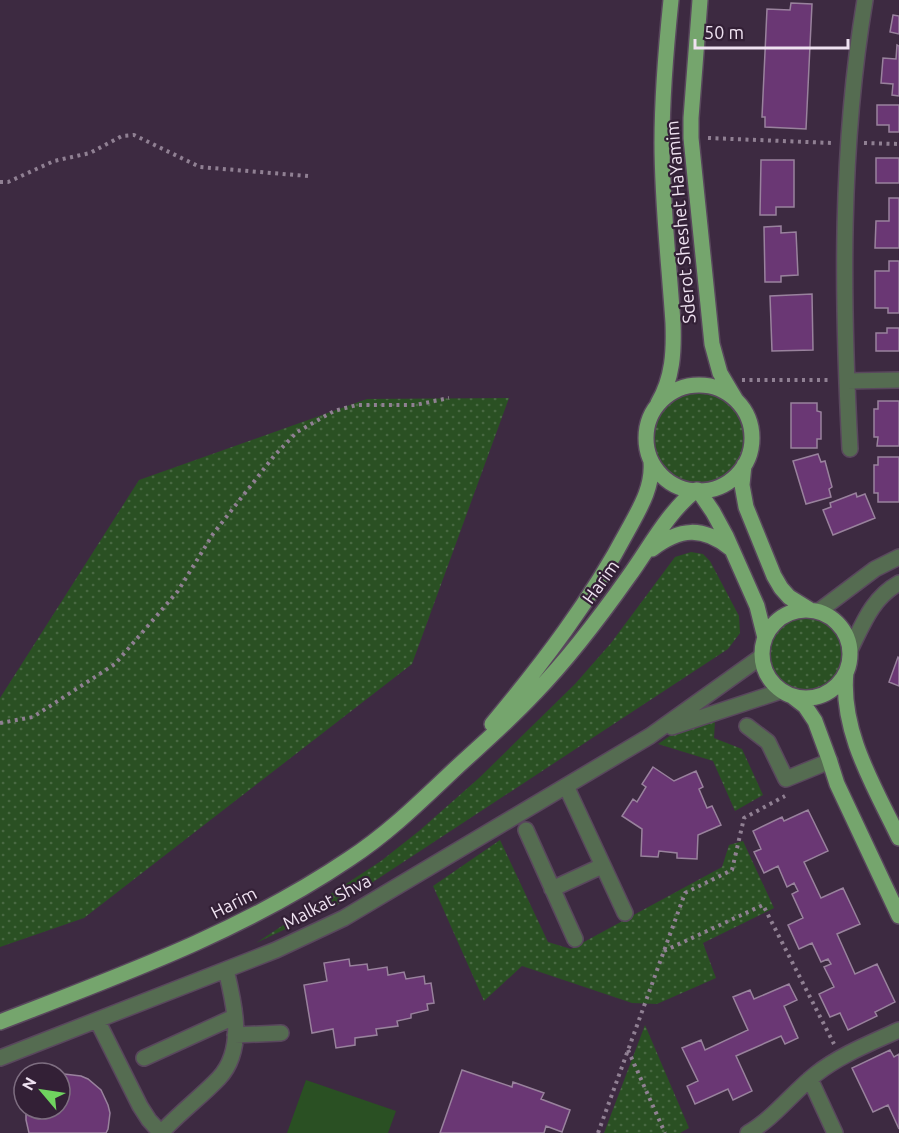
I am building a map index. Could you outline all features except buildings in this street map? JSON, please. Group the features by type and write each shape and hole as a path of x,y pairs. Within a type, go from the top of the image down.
{"main road":[{"name":"Sderot Sheshet HaYamim","path":"658,403 665,392 670,374 673,344 662,144 670,0"},
{"name":"Sderot Sheshet HaYamim","path":"700,0 691,138 712,344 717,366 736,400"},
{"path":"745,463 731,479 713,489 697,490 673,484 664,478 651,462 648,452 646,432 652,412 658,403 675,390 694,385 715,387 724,391 736,400 746,413 751,433 742,485 746,507 781,588 789,597 834,620 845,634 850,650 844,688 845,702 852,730 873,784 899,838"},
{"name":"Harim","path":"456,768 548,654 599,580 644,500 651,478 651,462"},
{"path":"697,490 713,512 732,550 757,606 765,638"},
{"name":"Harim","path":"0,1022 164,958 241,923 315,882 387,832 508,721 561,665 610,603 674,512 697,490"},
{"path":"643,557 663,541 684,533 695,532 707,534 732,550"},
{"path":"815,610 794,611 772,625 762,646 766,674 771,681 805,706 815,721 843,798 899,916"},
{"path":"787,693 810,698 826,693 839,682 846,671"}],"street":[{"path":"850,449 845,278 849,143 852,94 865,0"},
{"path":"847,381 899,380"},
{"path":"815,610 875,569 899,557"},
{"path":"850,650 871,608 899,583"},
{"name":"Malkat Shva","path":"0,1058 289,945 344,918 650,736 762,656"},
{"name":"Malkat Shva","path":"650,736 682,723 787,693"},
{"path":"747,726 768,742 786,779 830,761"},
{"path":"566,786 625,913"},
{"path":"526,830 575,939"},
{"path":"552,889 602,866"},
{"path":"97,1020 140,1106 161,1133 221,1076 229,1063 235,1046 235,1035 233,999 226,970"},
{"path":"144,1058 234,1017"},
{"path":"748,1133 762,1125 816,1074 841,1058 899,1030"},
{"path":"235,1035 281,1033"},
{"path":"810,1079 835,1133"},
{"path":"769,1118 776,1133"}],"path":[{"path":"0,182 8,182 54,161 90,153 122,136 134,135 200,167 308,176"},
{"path":"691,138 899,144"},
{"path":"723,380 847,381"},
{"path":"0,723 33,717 115,664 178,591 213,534 274,456 297,432 334,411 357,405 415,405 448,398"},
{"path":"598,1133 685,893 732,870 744,818 793,792"},
{"path":"664,951 763,905 841,1058"},
{"path":"628,1050 665,1133"}],"green space":[{"path":"699,391 717,395 732,405 742,420 746,438 742,456 732,471 717,481 699,485 681,481 666,471 656,456 652,438 656,420 666,405 681,395"},
{"path":"509,398 412,664 84,918 0,947 0,698 139,480 367,399"},
{"path":"691,552 703,554 710,561 739,616 740,633 728,649 341,903 256,943 381,861 479,778 575,684 611,643 675,557"},
{"path":"806,616 821,619 833,627 841,639 844,654 841,669 833,681 821,689 806,692 791,689 779,681 771,669 768,654 771,639 779,627 791,619"},
{"path":"715,721 714,738 742,749 763,795 735,811 713,761 658,744 677,731"},
{"path":"500,840 548,942 571,949 722,867 729,845 743,841 774,908 703,943 716,978 657,1004 632,1003 522,966 484,1001 433,886"},
{"path":"645,1025 689,1128 680,1133 604,1133"},
{"path":"306,1080 396,1111 388,1133 287,1133"}]}
